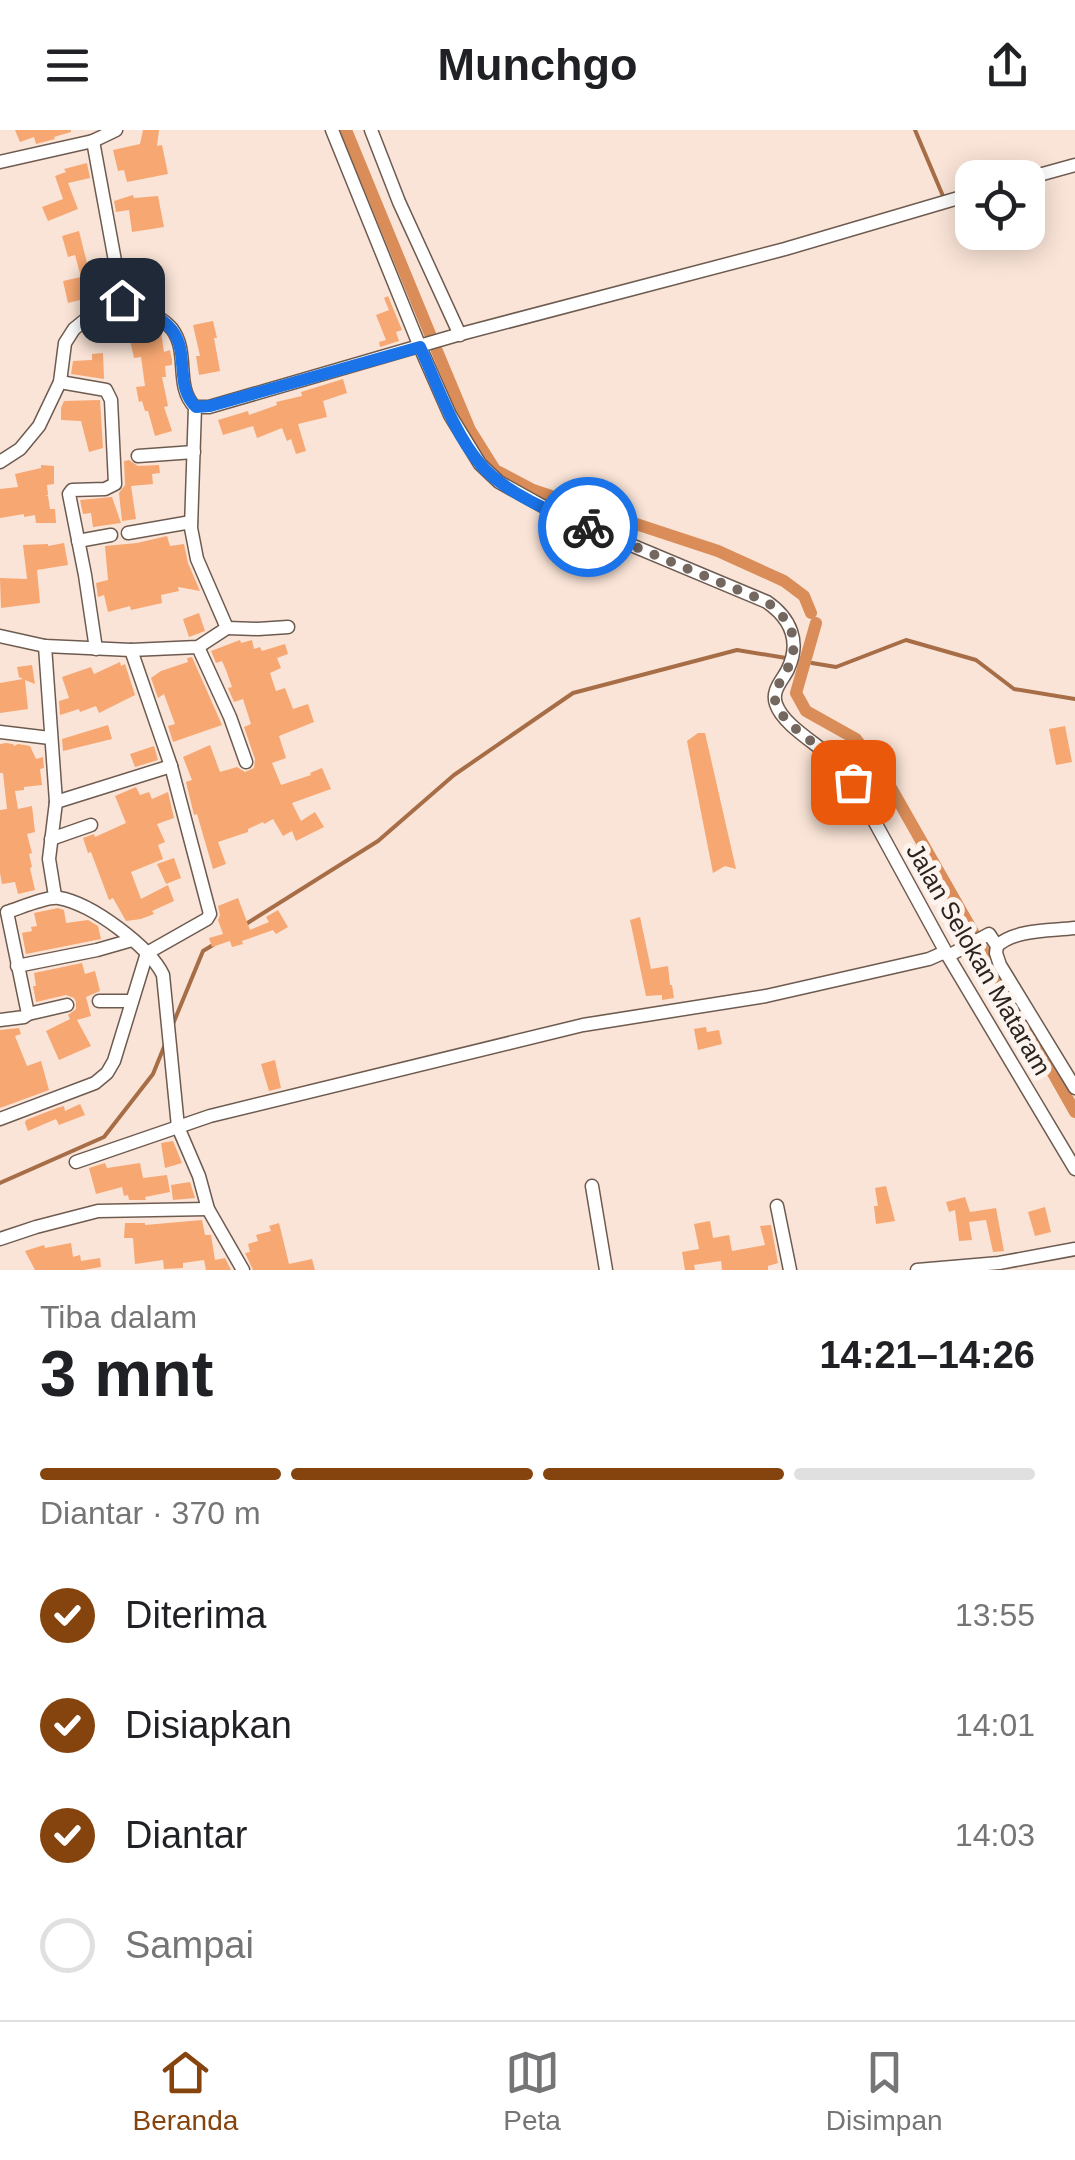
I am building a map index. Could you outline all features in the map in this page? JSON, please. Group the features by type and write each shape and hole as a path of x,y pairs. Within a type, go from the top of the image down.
{"street":[{"path":"0,162 93,141 116,130"},
{"name":"Jalan Selokan Mataram","path":"332,130 425,345 450,415 480,464 499,482 557,514 767,602 780,612 792,630 794,651 776,689 776,704 853,782 946,954 1075,1169"},
{"path":"371,130 459,335"},
{"path":"93,141 122,300"},
{"path":"1045,173 1075,165"},
{"path":"0,462 20,450 39,426 60,382 66,343 74,328 95,312 122,300 172,329 182,358 188,400 196,407 210,406 459,335 785,250 955,199"},
{"path":"60,382 106,390 111,400 115,484 105,490 70,492 69,498 96,649"},
{"path":"196,407 193,544 227,628"},
{"path":"138,456 194,452"},
{"path":"128,533 192,522"},
{"path":"78,541 111,535"},
{"path":"0,636 45,646 198,648 227,628 288,627"},
{"path":"45,646 56,802 49,859 55,896"},
{"path":"198,648 246,762"},
{"path":"0,1120 95,1082 108,1073 147,953 207,919 210,911 171,766 131,650"},
{"path":"0,732 50,738"},
{"path":"56,802 171,766"},
{"path":"51,839 91,824"},
{"path":"28,1014 7,912 55,896 74,902 118,926 157,962 163,976 178,1127 208,1208 240,1270"},
{"path":"1075,928 1003,940 996,953 1075,1088"},
{"path":"76,1162 210,1116 582,1025 766,996 929,959 988,934 997,946"},
{"path":"17,966 132,940"},
{"path":"99,1000 132,1000"},
{"path":"0,1020 24,1018 67,1005"},
{"path":"592,1186 606,1270"},
{"path":"777,1206 790,1270"},
{"path":"0,1239 98,1211 208,1208"},
{"path":"917,1270 999,1266 1075,1249"}],"building":[{"path":"15,130 71,132 36,144 34,137 20,142"},
{"path":"143,130 159,130 157,146 162,145 168,174 127,182 124,170 118,171 113,150 140,144"},
{"path":"87,163 90,178 68,183 78,209 48,221 42,207 63,199 55,176 66,172 64,169"},
{"path":"133,195 158,196 164,227 132,232 129,210 116,212 114,201"},
{"path":"79,231 87,263 97,260 103,282 81,288 84,299 68,303 63,281 81,277 75,255 68,257 62,236"},
{"path":"388,296 402,330 396,332 399,341 380,347 379,342 386,340 376,315 389,310 384,298"},
{"path":"213,321 220,371 199,375 196,356 200,356 193,325"},
{"path":"147,322 161,332 164,352 170,350 172,360 172,365 165,366 166,377 162,377 168,406 164,407 172,431 155,436 148,411 139,402 136,387 145,386 141,357 134,358 127,327"},
{"path":"103,353 104,379 71,374 73,361 92,360 92,354"},
{"path":"343,379 347,393 323,401 327,417 298,424 306,451 296,454 282,428 257,438 253,426 223,435 218,420 248,411 249,415"},
{"path":"100,400 103,448 89,452 81,421 61,420 61,408 64,401"},
{"path":"124,461 138,466 159,465 160,473 152,474 153,484 131,486 136,519 122,521 119,493 125,485"},
{"path":"41,465 54,466 54,484 47,485 45,496 50,509 55,509 56,523 36,523 35,515 24,514 0,518 0,489 18,487 15,474"},
{"path":"112,497 121,523 93,527 91,513 83,514 80,500"},
{"path":"167,536 170,546 184,544 200,591 178,587 179,591 161,595 162,603 108,612 104,595 98,597 96,583 108,580 105,546"},
{"path":"64,543 68,565 37,570 40,603 1,608 0,578 27,579 23,545"},
{"path":"199,613 205,631 189,637 183,619"},
{"path":"240,640 252,640 254,649 260,647 262,651 285,644 288,654 277,658 281,668 270,673 276,691 285,688 293,709 308,704 314,722 279,736 286,758 272,763 281,785 322,768 331,789 292,803 301,821 315,812 324,827 296,841 292,831 283,836 273,819 263,822 248,832 218,842 226,864 213,869 197,814 194,815 186,782 192,780 183,757 210,745 220,772 254,768 255,759 244,727 251,724 243,699 234,702 222,661 216,663 211,651"},
{"path":"192,657 222,725 173,742 168,726 175,724 164,694 158,698 151,678"},
{"path":"120,662 121,666 125,664 135,695 99,713 96,706 60,715 59,701 69,698 62,677 91,667 94,674"},
{"path":"32,665 35,684 25,680 28,709 0,713 0,683 23,679 17,667"},
{"path":"108,725 112,739 63,751 62,739"},
{"path":"1065,726 1072,762 1056,765 1049,729"},
{"path":"705,733 736,869 725,866 713,873 687,741"},
{"path":"0,744 30,746 36,759 43,757 44,768 40,769 42,785 15,791 18,809 32,806 35,832 27,834 35,890 18,894 15,882 2,884 0,873 0,810 7,809 0,773"},
{"path":"154,746 158,760 135,767 130,754"},
{"path":"136,787 140,795 149,792 152,799 168,792 174,818 157,824 165,842 158,845 163,859 131,872 141,899 168,885 174,901 152,911 154,914 126,921 113,898 109,900 83,838 94,834 95,837 126,823 115,796"},
{"path":"174,858 181,878 166,884 157,864"},
{"path":"238,898 250,930 269,922 266,917 278,910 288,927 232,947 230,941 212,947 209,938 223,934 218,906"},
{"path":"64,910 66,923 88,920 98,926 101,939 26,954 22,933 37,926 34,913"},
{"path":"640,917 651,969 668,966 674,998 646,996 630,920"},
{"path":"82,963 85,974 95,971 100,991 86,997 91,1016 77,1020 91,1046 59,1060 46,1031 70,1019 68,1015 76,1009 76,1002 66,995 36,1002 34,973"},
{"path":"706,1027 707,1032 719,1030 722,1044 698,1050 694,1029"},
{"path":"19,1028 21,1034 15,1036 27,1066 41,1061 49,1090 0,1108 0,1030"},
{"path":"275,1060 281,1088 269,1091 261,1064"},
{"path":"80,1104 85,1115 59,1125 56,1119 28,1131 26,1120"},
{"path":"173,1141 182,1163 165,1168 161,1143"},
{"path":"105,1163 107,1168 140,1163 143,1178 167,1175 170,1192 145,1197 146,1200 129,1200 122,1187 96,1194 89,1168"},
{"path":"190,1182 195,1198 173,1200 171,1185"},
{"path":"886,1186 895,1221 876,1224 875,1188"},
{"path":"965,1197 970,1212 996,1208 1004,1251 993,1252 986,1220 969,1222 972,1240 959,1241 955,1210 949,1212 946,1202"},
{"path":"1045,1207 1051,1232 1035,1236 1028,1212"},
{"path":"202,1220 205,1235 211,1235 215,1260 225,1258 231,1270 206,1270 204,1260 183,1263 183,1268 164,1269 163,1260 135,1264 133,1238 124,1238 125,1223"},
{"path":"710,1221 713,1238 729,1235 732,1251 765,1245 760,1226 771,1225 778,1263 768,1266 768,1270 722,1270 721,1261 685,1270 682,1252 699,1249 694,1224"},
{"path":"279,1223 289,1264 312,1259 315,1270 253,1270 245,1253 250,1252 248,1244 258,1241 256,1235 271,1231 269,1226"},
{"path":"71,1243 73,1257 80,1255 81,1261 100,1258 101,1267 35,1270 25,1251 44,1245 45,1248"}],"waterway":[{"path":"346,130 430,334"},
{"path":"915,130 943,196"},
{"path":"437,351 470,430 495,470 533,490 718,551 784,581 804,596 811,613"},
{"path":"816,623 796,693 806,711 856,739 886,779 973,932"},
{"path":"812,663 836,667 906,640 976,660 1014,689 1075,699"},
{"path":"246,924 378,841 454,775 573,693 737,650 786,658"},
{"path":"173,1024 203,951 213,945"},
{"path":"982,948 1075,1112"},
{"path":"0,1183 104,1137 153,1074 166,1042"}],"way so far":[{"path":"588,527 767,602 780,612 792,630 794,651 776,689 776,704 853,782"}],"route":[{"path":"122,300 172,329 182,358 184,390 196,407 420,347 450,415 480,464 499,482 588,527"}]}
